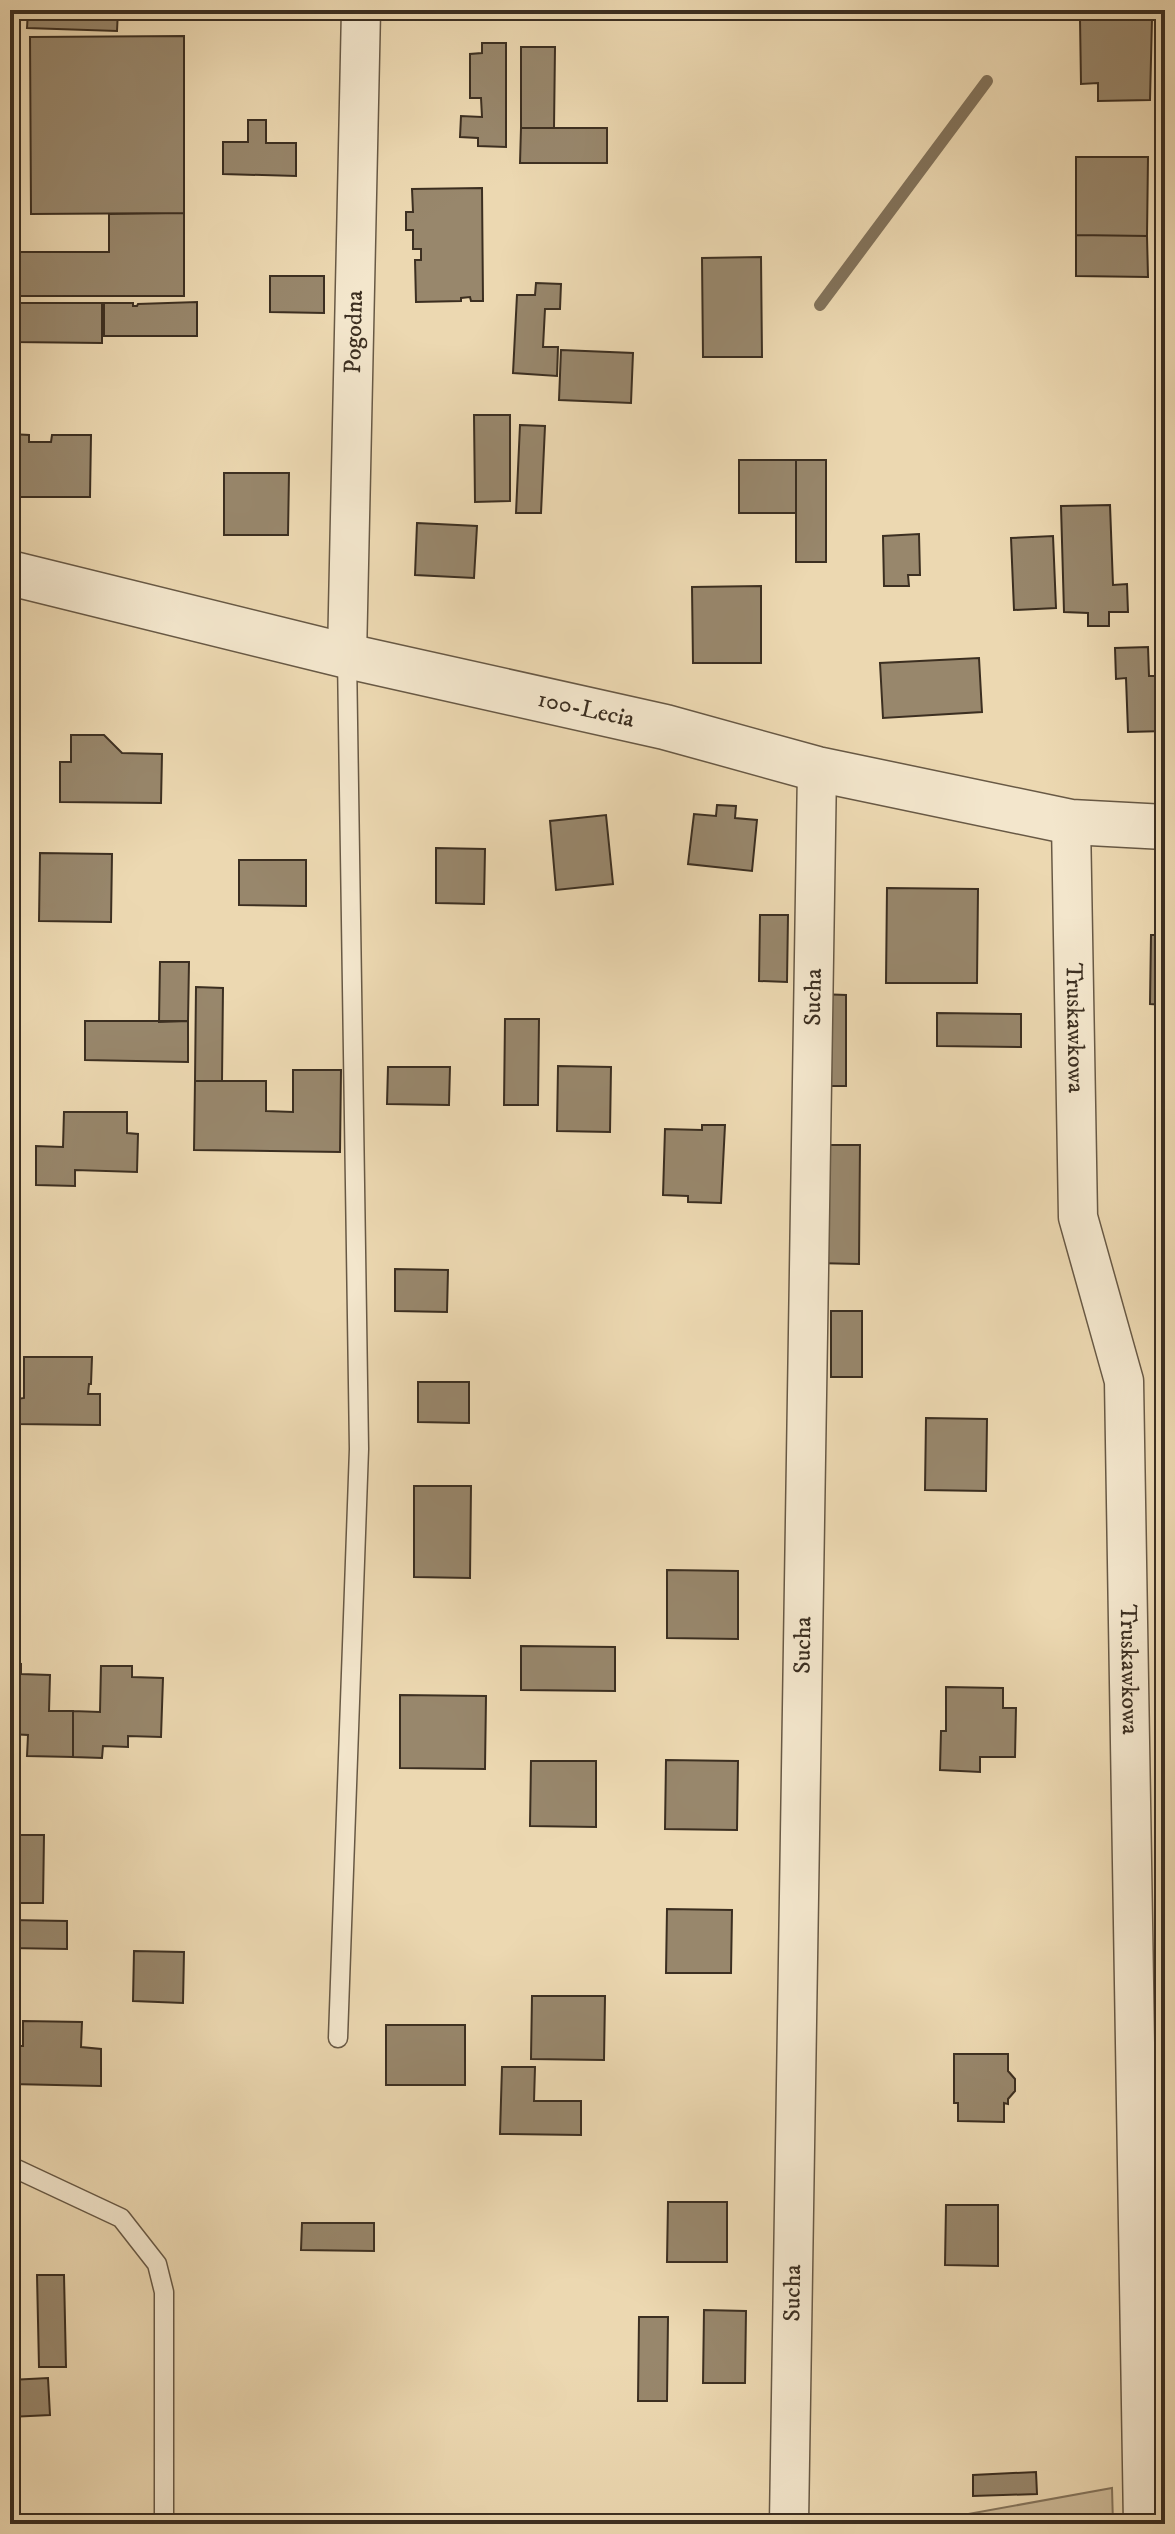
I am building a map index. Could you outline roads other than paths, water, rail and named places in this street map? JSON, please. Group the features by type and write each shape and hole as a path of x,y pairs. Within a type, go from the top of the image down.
{"street":[{"name":"Pogodna","path":"347,656 361,10"},
{"name":"100-Lecia","path":"10,573 347,656 665,727 817,769 1071,822 1165,827"},
{"name":"Sucha","path":"789,2523 817,769"},
{"name":"Truskawkowa","path":"1071,822 1078,1217 1124,1381 1143,2524"}],"lane":[{"path":"338,2038 359,1449 347,656"},
{"path":"10,2166 121,2218 157,2264 164,2292 164,2524"}],"waterway":[{"path":"820,305 987,81"}]}
